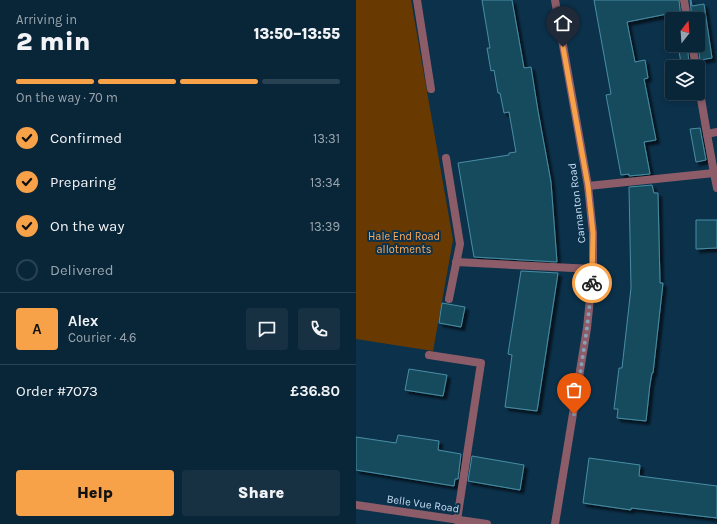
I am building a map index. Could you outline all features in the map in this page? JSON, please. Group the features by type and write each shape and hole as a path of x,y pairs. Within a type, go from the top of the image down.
{"street":[{"path":"417,0 431,88"},
{"name":"Carnanton Road","path":"555,0 588,186 593,233 593,270 587,328 555,524"},
{"path":"684,0 686,12"},
{"path":"701,100 717,188"},
{"path":"707,134 717,132"},
{"path":"446,158 460,244 449,299"},
{"path":"588,186 714,173"},
{"path":"456,262 593,270"},
{"path":"428,356 481,363 457,520"},
{"name":"Belle Vue Road","path":"356,505 487,524"}],"green space":[{"name":"Hale End Road allotments","path":"356,0 411,0 453,240 433,351 356,339"}],"building":[{"path":"482,0 512,0 524,68 531,67 551,182 557,262 474,257 458,163 509,155 509,153 516,152 509,112 504,113 500,93 498,93 494,70 491,71 487,48 490,48"},
{"path":"594,0 679,0 680,12 665,12 665,14 627,22 635,62 645,60 648,78 644,79 656,140 644,142 650,174 629,176 629,174 621,175 606,95 611,94"},
{"path":"690,0 692,6 704,4 712,58 700,60 699,52 705,52 705,12 691,12"},
{"path":"679,52 688,52 689,60 680,60"},
{"path":"700,128 706,160 696,162 690,129"},
{"path":"652,185 654,193 658,193 660,283 663,283 646,421 617,418 618,409 614,409 619,368 622,368 631,288 629,187"},
{"path":"696,220 717,220 717,248 696,249"},
{"path":"521,271 558,273 537,411 505,407 512,355 508,354"},
{"path":"442,303 465,307 461,327 439,323"},
{"path":"409,369 447,375 443,396 405,390"},
{"path":"398,435 439,441 438,450 461,454 458,479 455,479 454,486 356,470 356,437 396,443"},
{"path":"472,456 524,465 520,490 468,481"},
{"path":"589,458 640,465 639,476 717,486 717,518 631,508 631,510 583,503"}],"way so far":[{"path":"574,414 592,283"}],"route":[{"path":"563,47 588,186 593,233 592,283"}]}
